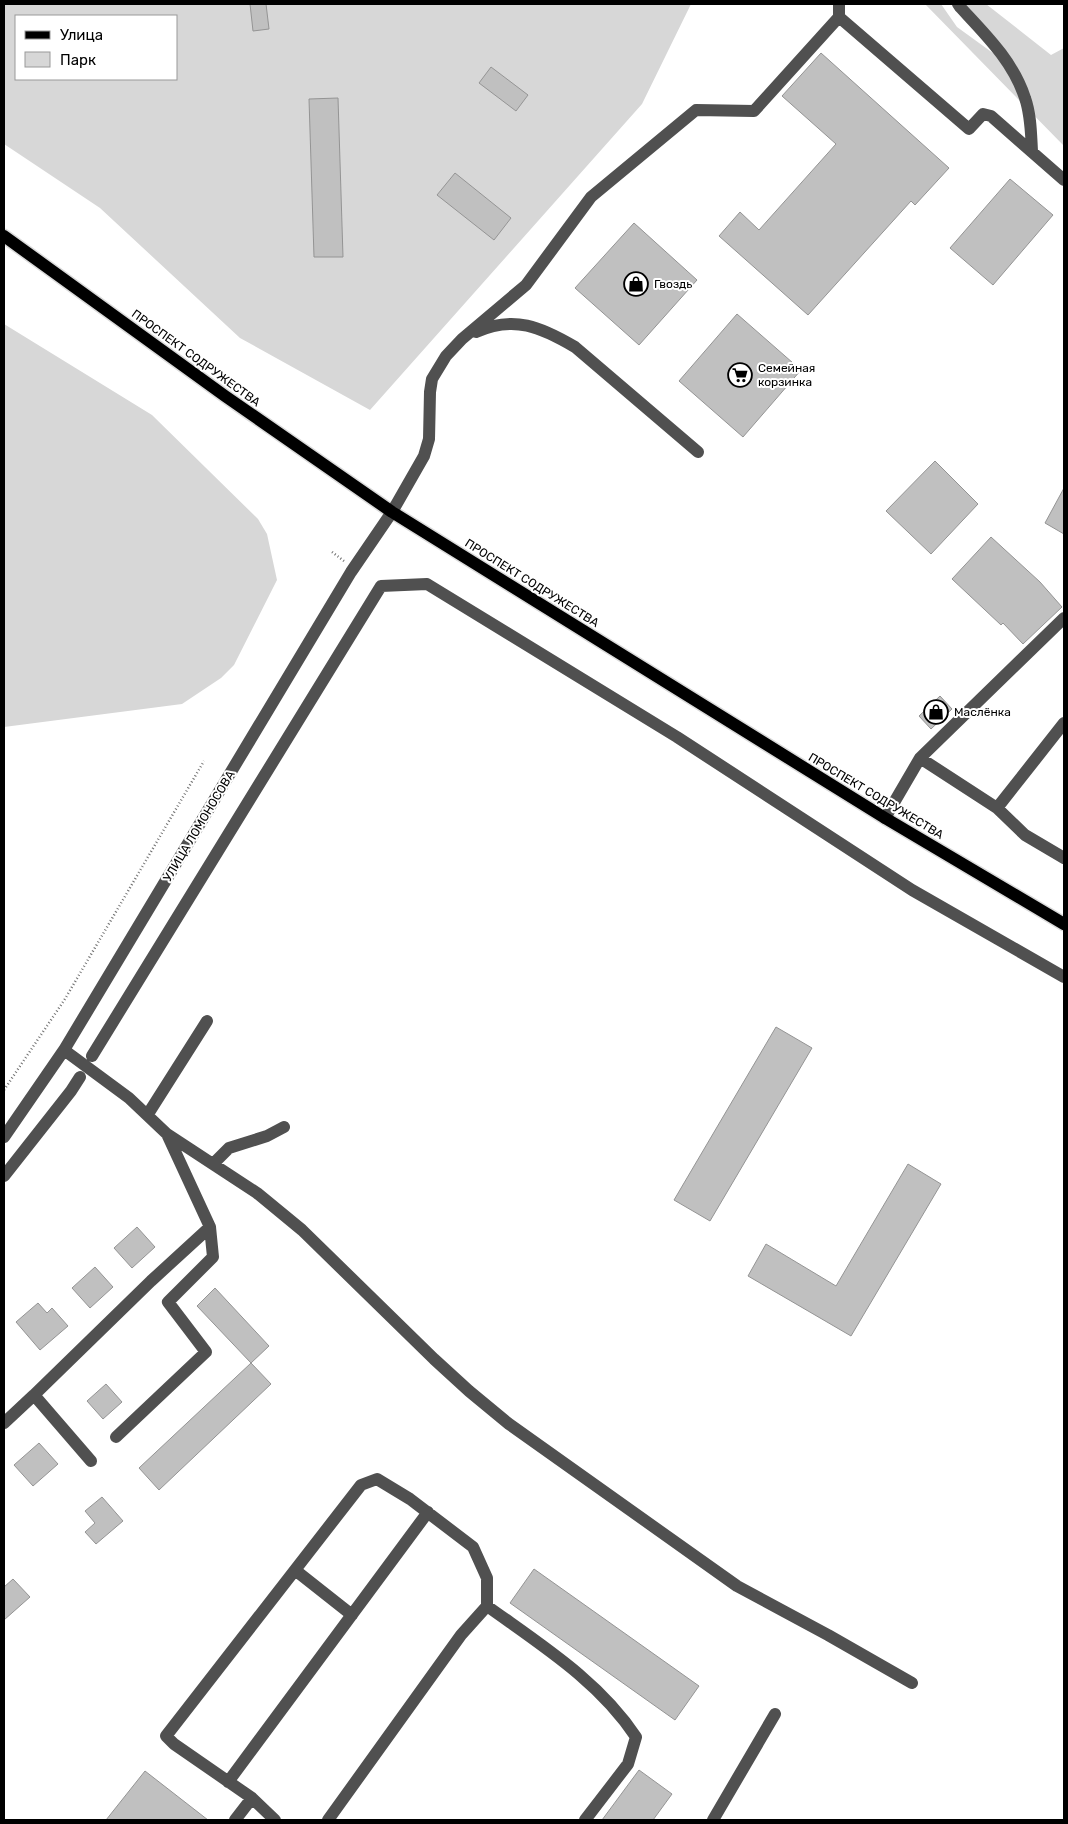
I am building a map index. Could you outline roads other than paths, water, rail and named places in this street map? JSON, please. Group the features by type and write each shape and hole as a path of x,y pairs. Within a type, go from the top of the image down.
{"main road":[{"name":"ПРОСПЕКТ СОДРУЖЕСТВА","path":"4,236 233,402 392,512 886,818 1064,924"}],"street":[{"path":"839,4 839,17 969,129 983,114 991,116 1064,180"},
{"path":"958,4 996,45 1009,65 1025,98 1032,151"},
{"name":"УЛИЦА ЛОМОНОСОВА","path":"4,1137 64,1050 351,572 392,512 427,447 432,379 446,356 462,339 526,285 592,197 696,110 754,111 839,17"},
{"path":"462,339 488,327 508,323 528,324 559,338 575,347 698,452"},
{"path":"92,1056 381,586 427,584 677,737 912,890 1064,977"},
{"path":"886,818 920,758 1064,618"},
{"path":"997,808 1064,724"},
{"path":"920,758 997,808 1025,835 1064,858"},
{"path":"148,1114 207,1021"},
{"path":"64,1050 148,1114 167,1134 257,1192 302,1230 434,1359 509,1424 737,1586 912,1683"},
{"path":"4,1176 80,1077"},
{"path":"213,1164 229,1148 267,1136 284,1127"},
{"path":"116,1437 206,1352 168,1302 213,1257 210,1227 167,1134"},
{"path":"4,1423 151,1281 210,1227"},
{"path":"34,1395 91,1461"},
{"path":"275,1820 252,1798 174,1744 166,1736 361,1485 377,1479 410,1498 473,1546 487,1578 487,1606 461,1635 328,1820"},
{"path":"228,1782 428,1512"},
{"path":"295,1570 352,1615"},
{"path":"487,1606 560,1659 599,1691 622,1716 636,1737 628,1764 585,1820"},
{"path":"713,1820 775,1714"},
{"path":"236,1820 252,1798"}],"place":[{"name":"Гвоздь","path":"636,284"},
{"name":"Семейная корзинка","path":"740,375"},
{"name":"Маслёнка","path":"936,712"}]}
